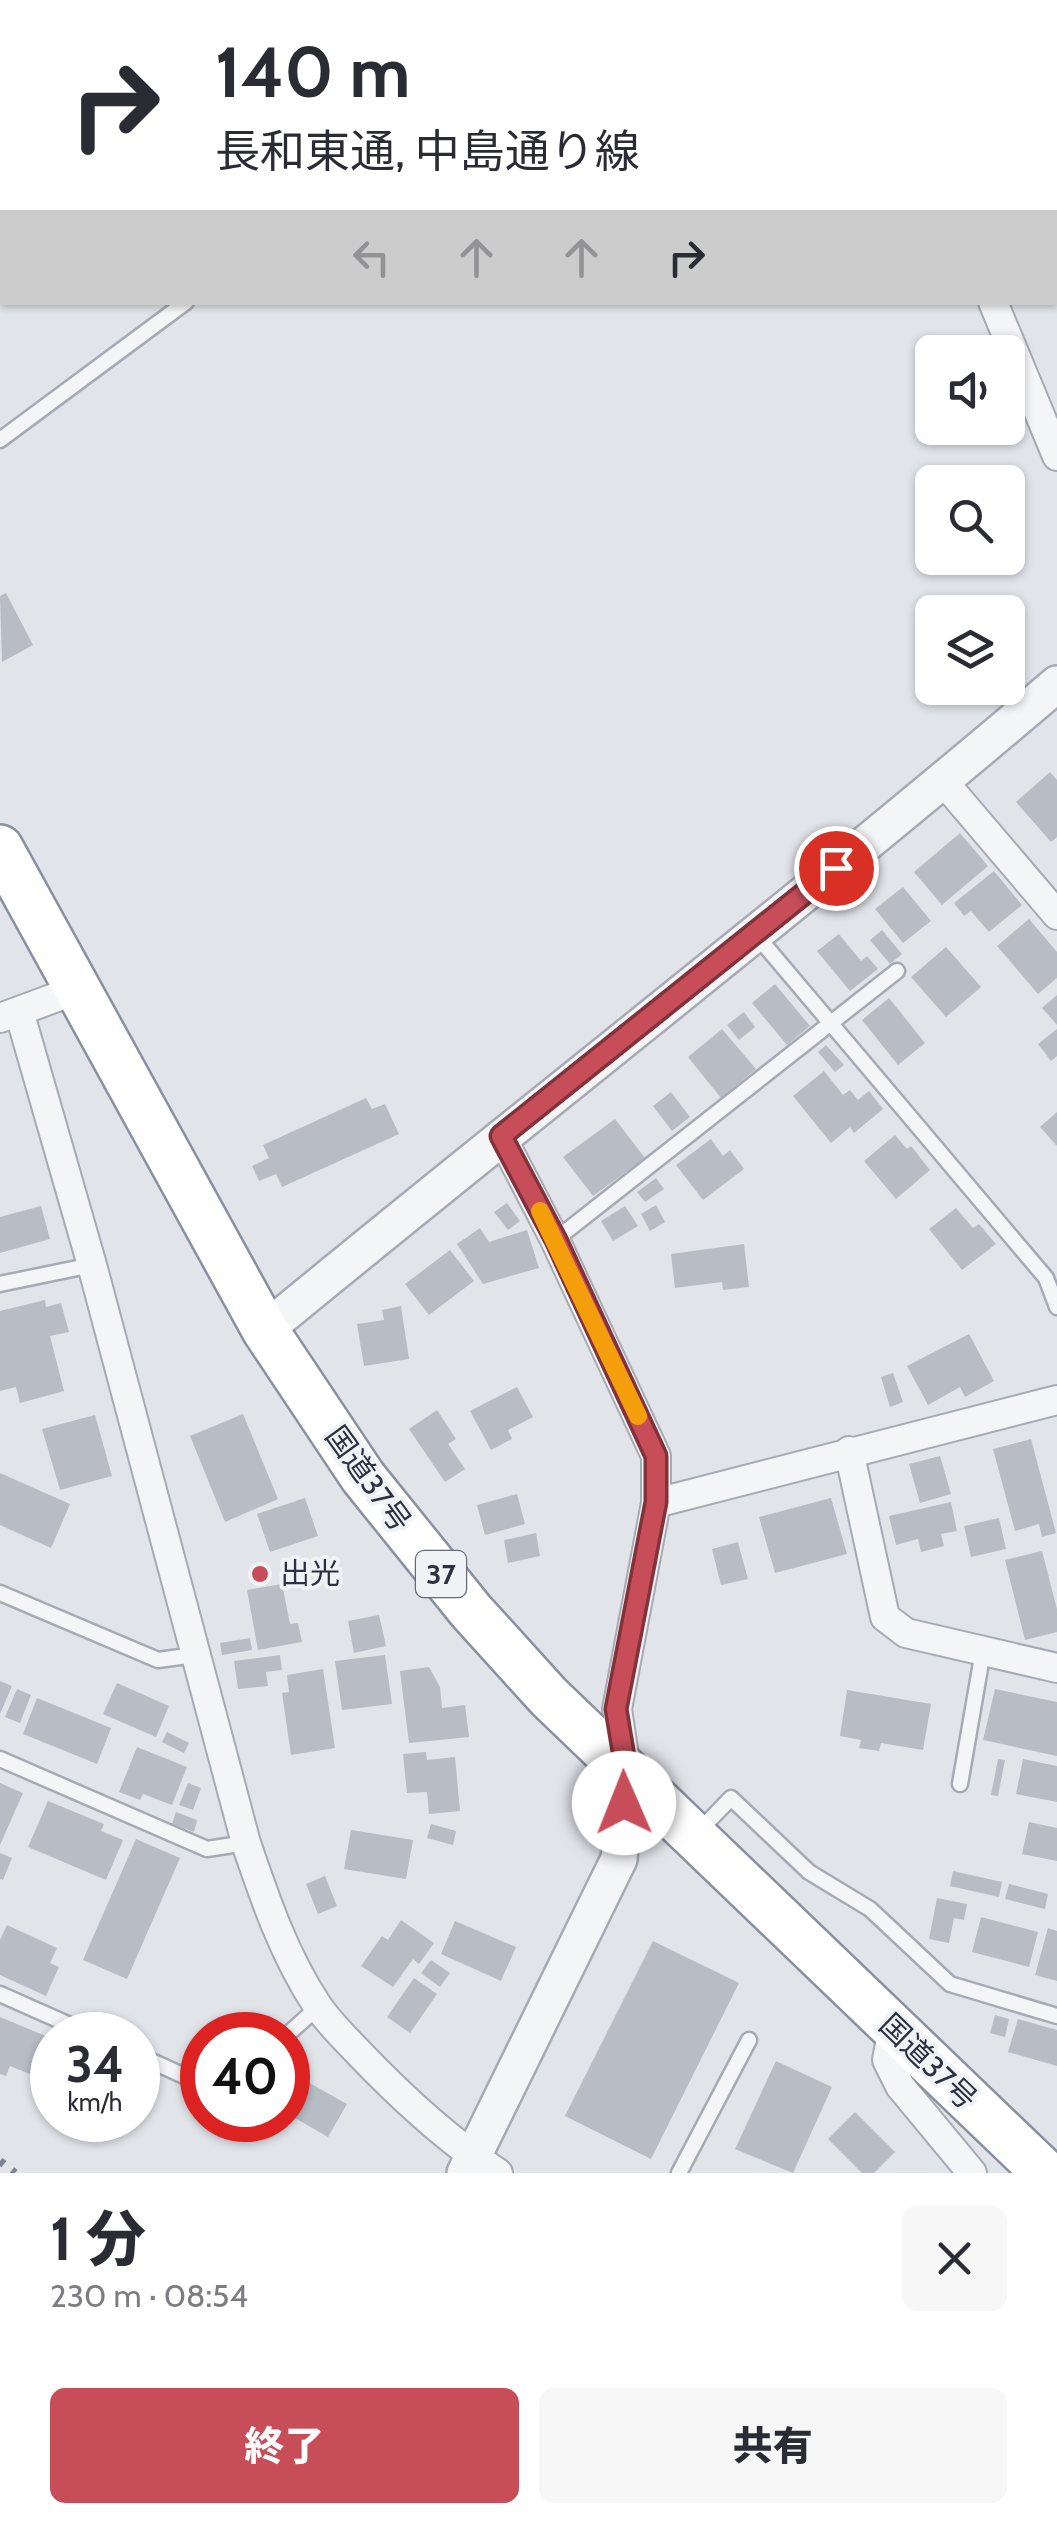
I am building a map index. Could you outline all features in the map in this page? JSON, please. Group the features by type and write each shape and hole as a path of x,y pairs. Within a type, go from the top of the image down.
{"highway":[{"name":"国道37号","path":"0,848 265,1330 363,1477 471,1611 627,1775 1045,2173"}],"street":[{"path":"993,305 1056,450"},
{"path":"265,1330 943,781 1057,684"},
{"path":"943,781 1056,911"},
{"path":"76,990 10,1015 92,1266 246,1843 276,1932 318,2006 394,2089 478,2167 619,1859 627,1775 616,1709 656,1502 656,1456 556,1240 501,1136"},
{"path":"656,1502 1057,1400"},
{"path":"849,1451 885,1617 906,1633 1057,1668"},
{"path":"893,2028 888,2060 900,2086 972,2173"}],"lane":[{"path":"0,440 182,305"},
{"path":"755,933 1046,1278 1057,1307"},
{"path":"556,1240 896,971"},
{"path":"0,1284 92,1266"},
{"path":"0,1592 158,1660 195,1655"},
{"path":"960,1784 984,1651"},
{"path":"0,1759 206,1848 246,1843"},
{"path":"693,1838 731,1798 810,1872 870,1909 950,1984 1057,2016"},
{"path":"0,1994 40,2012"},
{"path":"310,2013 318,2006"},
{"path":"679,2173 749,2040"}],"building":[{"path":"6,593 33,645 2,662 0,596"},
{"path":"1050,772 1057,780 1057,837 1051,842 1016,802"},
{"path":"960,833 988,866 942,905 914,872"},
{"path":"994,871 1022,905 989,932 971,911 964,916 954,903"},
{"path":"903,887 931,921 903,943 875,909"},
{"path":"1029,919 1057,952 1057,978 1038,994 997,946"},
{"path":"882,930 902,954 890,964 870,940"},
{"path":"839,934 861,961 867,956 878,969 850,991 817,951"},
{"path":"946,947 981,987 946,1017 911,977"},
{"path":"775,984 810,1026 787,1045 752,1003"},
{"path":"1057,995 1057,1025 1042,1008"},
{"path":"889,998 925,1043 898,1065 862,1020"},
{"path":"744,1012 755,1027 739,1040 727,1025"},
{"path":"722,1029 756,1069 721,1098 688,1057"},
{"path":"1057,1029 1057,1056 1051,1061 1038,1044"},
{"path":"826,1045 844,1065 835,1072 818,1052"},
{"path":"824,1071 843,1095 850,1090 858,1100 869,1091 883,1109 854,1133 850,1127 831,1143 793,1096"},
{"path":"671,1092 690,1117 672,1131 653,1106"},
{"path":"366,1098 372,1109 385,1104 399,1134 282,1187 276,1174 259,1181 252,1166 269,1158 263,1145"},
{"path":"1057,1112 1057,1146 1040,1127"},
{"path":"615,1119 645,1158 593,1196 563,1157"},
{"path":"895,1135 907,1149 911,1146 930,1170 896,1199 864,1161"},
{"path":"711,1139 723,1156 730,1150 744,1169 703,1200 676,1165"},
{"path":"656,1178 664,1189 645,1202 637,1192"},
{"path":"507,1203 520,1221 508,1230 494,1212"},
{"path":"656,1205 665,1222 650,1231 641,1214"},
{"path":"41,1206 50,1239 0,1253 0,1217"},
{"path":"625,1206 638,1226 613,1241 601,1221"},
{"path":"956,1208 973,1228 979,1224 996,1244 962,1270 929,1229"},
{"path":"480,1228 489,1242 527,1230 539,1268 483,1284 457,1244"},
{"path":"744,1244 749,1287 723,1290 722,1282 675,1288 671,1254"},
{"path":"450,1250 474,1281 429,1315 405,1284"},
{"path":"45,1300 46,1307 61,1303 69,1332 50,1336 64,1391 20,1403 16,1387 0,1391 0,1311"},
{"path":"401,1306 409,1359 364,1366 357,1324 384,1320 382,1310"},
{"path":"969,1334 994,1381 965,1397 960,1387 928,1405 907,1366"},
{"path":"893,1373 903,1402 890,1407 881,1377"},
{"path":"517,1387 533,1417 508,1430 512,1439 491,1450 470,1411"},
{"path":"437,1410 456,1439 448,1444 465,1469 445,1482 409,1429"},
{"path":"243,1414 278,1499 225,1522 190,1436"},
{"path":"95,1415 112,1476 60,1490 42,1429"},
{"path":"1031,1439 1056,1533 1042,1537 1039,1524 1015,1531 993,1449"},
{"path":"940,1456 951,1494 920,1503 909,1464"},
{"path":"0,1473 70,1504 51,1548 0,1525"},
{"path":"517,1494 525,1524 485,1535 477,1505"},
{"path":"305,1498 318,1536 270,1552 257,1514"},
{"path":"831,1498 847,1554 775,1573 759,1517"},
{"path":"951,1502 957,1531 941,1534 944,1546 921,1552 918,1539 896,1545 889,1516"},
{"path":"999,1518 1006,1549 971,1557 964,1526"},
{"path":"536,1533 540,1556 508,1563 504,1540"},
{"path":"738,1542 748,1579 721,1585 712,1549"},
{"path":"1042,1551 1057,1609 1057,1632 1025,1640 1005,1560"},
{"path":"282,1584 290,1624 298,1623 302,1642 258,1650 247,1590"},
{"path":"379,1615 386,1646 354,1653 348,1621"},
{"path":"250,1638 252,1650 222,1655 220,1643"},
{"path":"280,1655 282,1670 266,1672 268,1686 238,1689 234,1661"},
{"path":"385,1655 392,1704 342,1710 335,1661"},
{"path":"429,1667 440,1687 442,1708 465,1705 469,1737 409,1743 400,1671"},
{"path":"323,1669 335,1748 291,1755 282,1693 289,1692 287,1675"},
{"path":"0,1681 12,1686 0,1714"},
{"path":"117,1683 169,1706 156,1737 103,1714"},
{"path":"17,1689 31,1695 20,1723 5,1717"},
{"path":"995,1689 1057,1702 1057,1756 983,1740"},
{"path":"847,1690 931,1704 923,1750 881,1743 879,1751 859,1748 861,1740 840,1736"},
{"path":"37,1698 111,1728 97,1764 23,1734"},
{"path":"167,1732 189,1743 184,1753 162,1742"},
{"path":"137,1747 187,1767 172,1805 143,1794 140,1800 119,1792"},
{"path":"426,1752 427,1760 455,1757 460,1811 429,1814 427,1792 407,1793 403,1754"},
{"path":"998,1759 1005,1760 998,1796 991,1795"},
{"path":"1023,1759 1057,1766 1057,1802 1016,1794"},
{"path":"0,1783 23,1793 0,1845"},
{"path":"188,1783 201,1788 193,1810 179,1805"},
{"path":"48,1801 104,1824 101,1831 123,1840 106,1880 28,1847"},
{"path":"176,1812 197,1820 194,1832 172,1824"},
{"path":"1029,1822 1057,1828 1057,1861 1022,1854"},
{"path":"431,1824 456,1831 453,1845 427,1838"},
{"path":"351,1830 413,1840 406,1879 344,1869"},
{"path":"136,1839 180,1858 127,1979 83,1960"},
{"path":"0,1853 12,1858 3,1880 0,1879"},
{"path":"953,1871 1002,1882 999,1897 950,1886"},
{"path":"325,1876 337,1906 318,1914 306,1884"},
{"path":"1009,1884 1048,1894 1045,1909 1005,1899"},
{"path":"937,1898 967,1904 964,1920 954,1918 949,1943 929,1939"},
{"path":"981,1917 1038,1932 1029,1967 972,1952"},
{"path":"401,1920 434,1943 419,1964 413,1959 393,1987 361,1966 382,1936 388,1940"},
{"path":"455,1921 516,1947 501,1981 441,1954"},
{"path":"7,1925 57,1948 50,1963 59,1967 46,1996 0,1975 0,1940"},
{"path":"1048,1928 1057,1931 1057,1981 1035,1975"},
{"path":"653,1941 739,1983 651,2159 565,2116"},
{"path":"431,1960 450,1973 440,1987 421,1973"},
{"path":"414,1978 437,1994 410,2033 387,2017"},
{"path":"995,2015 1009,2019 1005,2037 990,2033"},
{"path":"0,2017 30,2030 30,2074 10,2066 6,2076 0,2074"},
{"path":"1018,2019 1057,2030 1057,2066 1008,2052"},
{"path":"776,2061 832,2087 793,2173 735,2149"},
{"path":"310,2083 347,2104 328,2137 310,2127"},
{"path":"855,2112 895,2152 874,2173 862,2173 828,2139"}],"railway":[{"path":"0,2161 15,2173"}],"slow traffic":[{"path":"540,1211 638,1416"}],"place":[{"name":"出光","path":"260,1574"}],"route":[{"path":"624,1803 627,1775 616,1709 656,1502 656,1456 556,1240 501,1136 836,868"}]}
